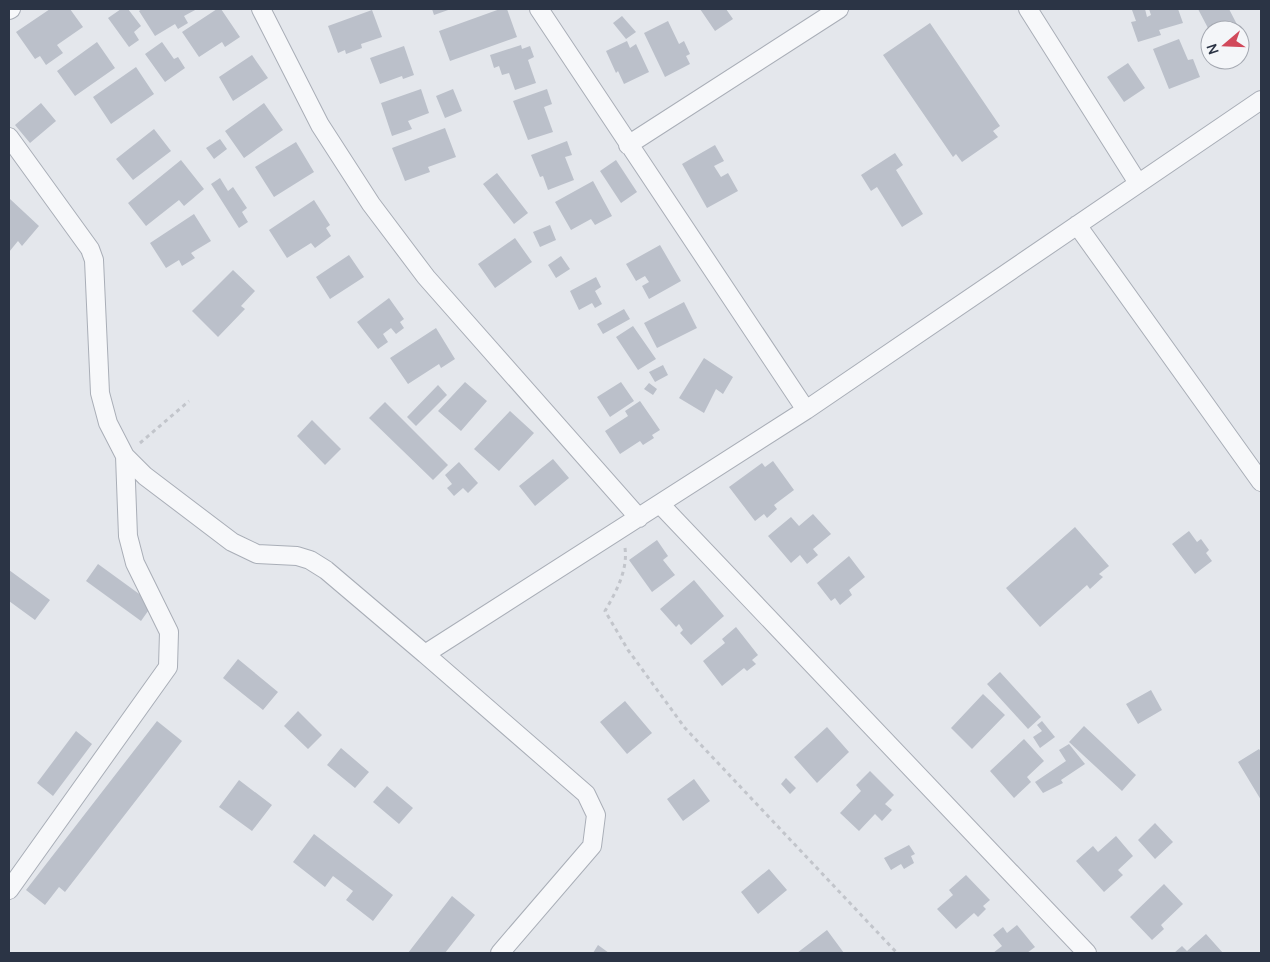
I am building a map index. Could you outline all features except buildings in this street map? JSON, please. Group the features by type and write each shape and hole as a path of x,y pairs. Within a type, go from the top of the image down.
{"street":[{"path":"261,9 320,125 371,204 426,278 639,518"},
{"path":"539,9 806,410"},
{"path":"628,145 839,9"},
{"path":"1028,9 1138,183"},
{"path":"425,654 806,410 1261,100"},
{"path":"9,136 90,249 94,260 100,394 108,423 125,456 144,476 232,542 257,554 297,556 310,560 326,570 586,794 596,815 592,846 500,953"},
{"path":"1077,225 1261,482"},
{"path":"9,890 168,667 169,632 135,562 128,536 125,456"},
{"path":"660,504 1088,953"}],"path":[{"path":"125,456 189,401"},
{"path":"623,528 626,555 619,587 605,611 628,650 684,728 897,953"}]}
